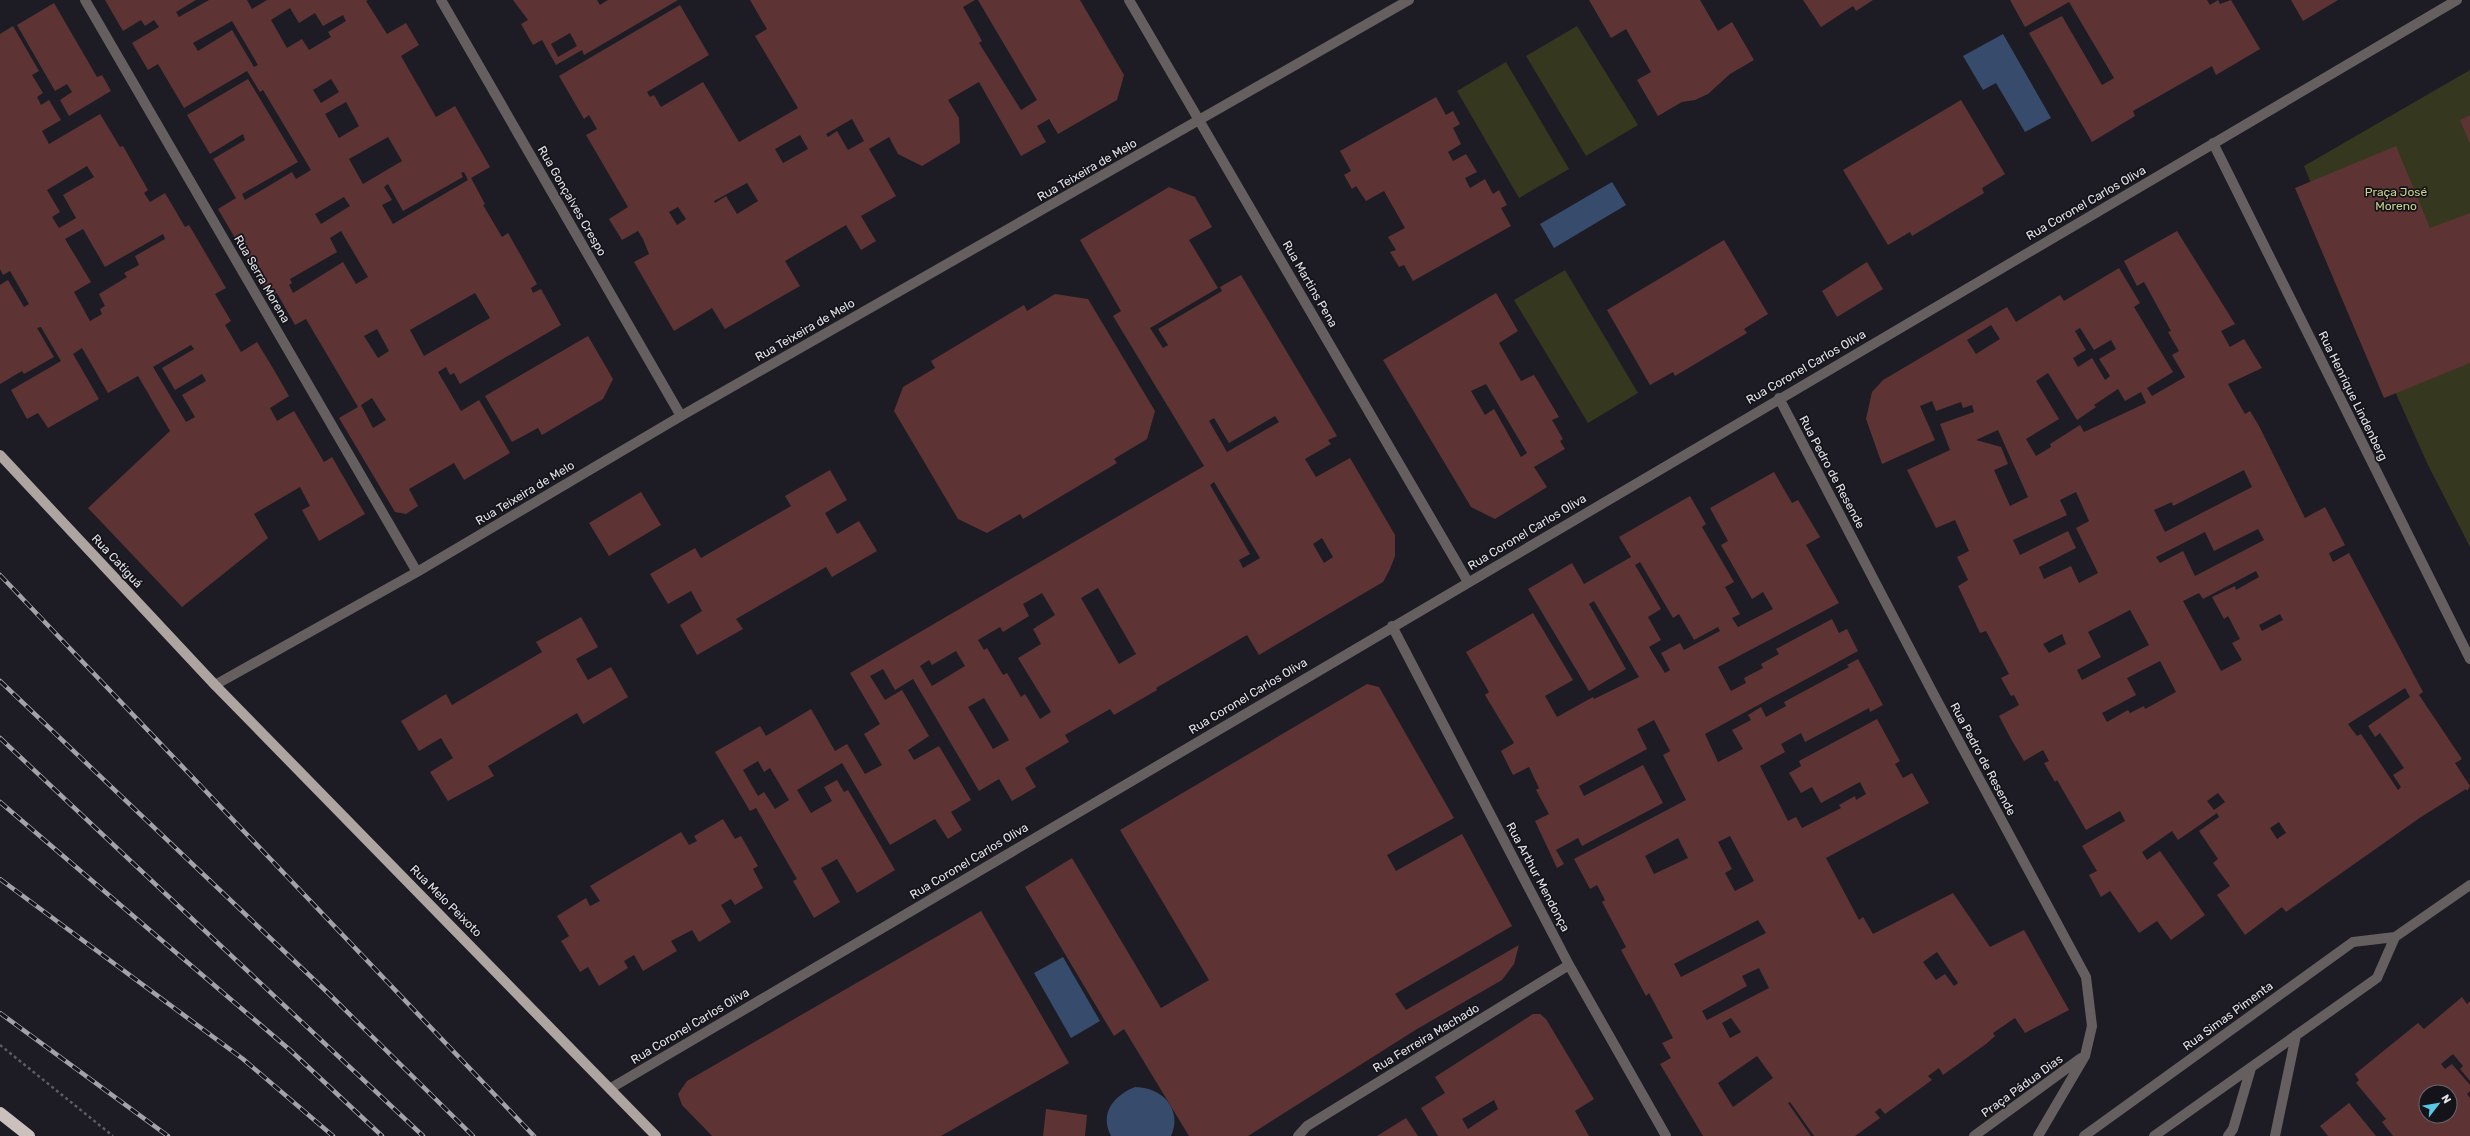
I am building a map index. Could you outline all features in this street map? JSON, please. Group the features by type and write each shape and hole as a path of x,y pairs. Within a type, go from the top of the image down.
{"highway":[{"path":"0,1113 29,1136"}],"main road":[{"name":"Rua Catiguá","path":"0,455 215,685"},
{"name":"Rua Melo Peixoto","path":"215,685 611,1088 656,1136"}],"street":[{"name":"Rua Serra Morena","path":"85,0 417,572"},
{"name":"Rua Gonçalves Crespo","path":"441,0 681,416"},
{"name":"Rua Martins Pena","path":"1129,0 1201,121 1468,582"},
{"name":"Rua Teixeira de Melo","path":"215,685 417,572 681,416 1201,121 1409,0"},
{"name":"Rua Coronel Carlos Oliva","path":"611,1088 1392,626 2457,0"},
{"name":"Rua Henrique Lindenberg","path":"2214,144 2470,659"},
{"name":"Rua Pedro de Resende","path":"1779,398 1934,695 2086,977 2092,1026 2085,1056 2038,1136"},
{"name":"Rua Arthur Mendonça","path":"1392,626 1569,965 1666,1136"},
{"name":"Rua Simas Pimenta","path":"2084,1136 2353,942 2395,937 2470,884"},
{"path":"2154,1136 2377,978 2395,937"},
{"name":"Rua Ferreira Machado","path":"1298,1136 1307,1126 1569,965"},
{"path":"2275,1136 2296,1035"},
{"name":"Praça Pádua Dias","path":"1974,1136 2085,1056"},
{"path":"2228,1136 2232,1129 2250,1068"}],"path":[{"path":"0,1045 113,1136"}],"green space":[{"path":"1577,26 1638,125 1586,156 1526,56"},
{"path":"1506,62 1569,169 1519,198 1457,91"},
{"name":"Praça José Moreno","path":"2470,70 2470,547 2428,465 2397,396 2304,166"},
{"path":"1565,270 1638,393 1588,423 1514,300"}],"water":[{"path":"2003,34 2051,118 2025,132 1996,83 1983,90 1963,56"},
{"path":"1612,182 1626,205 1554,248 1540,224"},
{"path":"1063,957 1100,1021 1071,1038 1034,973"},
{"path":"1135,1087 1154,1091 1168,1101 1174,1117 1174,1126 1171,1136 1111,1136 1107,1120 1111,1106 1115,1100 1127,1090"}],"building":[{"path":"105,0 196,0 176,12 179,17 209,0 247,0 252,9 267,0 368,0 366,1 387,34 406,23 419,45 401,56 436,117 455,106 490,167 471,178 485,204 483,205 502,237 508,233 537,284 531,288 533,293 541,289 561,325 460,384 454,373 450,375 446,367 438,372 461,411 479,400 510,453 464,480 454,463 409,489 418,506 406,514 395,512 339,418 358,407 306,319 295,325 277,293 269,296 218,209 236,198 213,159 245,140 243,134 210,154 187,115 248,79 298,162 242,194 245,200 292,172 296,179 311,170 263,90 260,92 247,71 184,108 158,64 148,70 132,43 159,27 154,20 145,26 141,20 123,31","holes":["290,8 299,23 315,13 323,26 343,15 346,21 328,32 331,37 309,50 302,39 287,48 271,20","232,21 258,65 254,67 232,30 198,51 193,43","331,79 339,92 321,103 313,90","346,102 359,126 339,138 325,114","388,137 402,161 363,184 349,159","464,172 468,180 393,224 382,205 392,200 384,187 388,184 403,211 463,177 461,173","344,197 350,206 321,224 315,214","341,231 368,277 356,284 343,262 293,293 289,285 292,283 290,279 337,252 330,238","475,293 490,318 424,356 410,330","377,329 389,351 378,358 364,336","372,398 386,420 373,428 361,405"]},
{"path":"513,0 597,0 600,5 608,0 678,0 584,55 582,50 556,65 542,40 533,45 521,24 528,20","holes":["570,33 577,46 558,57 551,44"]},
{"path":"750,0 975,0 963,7 982,41 979,43 1021,110 1037,100 978,0 1080,0 1124,75 1117,100 1058,134 1049,119 1037,126 1046,142 1021,156 979,82 948,100 959,118 960,143 922,166 898,154 889,137 869,149 896,196 861,216 876,241 861,250 846,225 785,261 800,286 725,329 712,308 674,331 634,262 649,254 643,239 638,231 622,240 609,219 628,207 586,135 597,129 589,115 584,119 559,76 680,5 709,55 647,92 650,97 654,95 661,107 703,82 739,142 798,108 755,36 767,29","holes":["852,119 864,141 848,150 837,131 828,137 826,134","800,135 808,149 783,163 775,149","747,183 758,201 737,214 726,196 715,203 714,201","678,207 686,219 677,225 669,212"]},
{"path":"1589,0 1700,0 1718,31 1732,22 1754,60 1730,74 1708,94 1695,100 1682,102 1658,116 1637,80 1651,72 1626,29 1611,38"},
{"path":"1803,0 1873,0 1856,11 1853,6 1821,27"},
{"path":"2010,0 2207,0 2210,5 2218,0 2220,4 2231,0 2260,49 2216,75 2212,66 2133,111 2135,116 2092,142 2029,33 2062,16 2102,85 2114,78 2069,2 2025,27"},
{"path":"2291,0 2338,0 2303,21"},
{"path":"54,3 97,77 102,75 111,91 69,116 60,100 72,92 67,84 55,91 17,25"},
{"path":"13,26 39,71 32,75 43,93 37,97 41,105 49,100 61,120 42,131 49,144 100,114 120,147 123,146 148,190 144,193 150,202 165,193 185,227 189,225 226,288 215,294 231,321 225,325 241,352 257,342 289,396 270,408 277,421 294,411 324,462 332,457 365,514 319,541 302,510 310,506 300,487 254,514 268,538 182,607 88,508 170,431 138,376 108,393 82,348 73,354 99,399 48,428 38,413 27,419 11,390 61,361 41,327 37,328 54,357 24,374 22,371 0,384 0,285 8,280 24,307 29,304 10,271 3,275 0,269 0,34","holes":["87,166 94,177 63,195 76,218 59,228 52,217 60,212 47,190","83,229 105,267 163,234 165,239 135,256 139,265 124,273 127,277 99,294 105,306 100,309 102,314 90,321 74,292 91,282 65,239","191,345 194,349 162,368 175,390 202,374 206,381 182,395 195,417 186,422 153,367"]},
{"path":"1436,97 1446,115 1453,111 1460,124 1453,128 1461,144 1448,152 1453,161 1466,154 1477,172 1465,178 1470,188 1485,179 1493,194 1499,190 1507,205 1501,208 1511,226 1413,281 1404,265 1399,267 1390,252 1396,250 1388,237 1405,228 1384,191 1366,201 1356,186 1352,189 1344,175 1351,171 1340,151"},
{"path":"1961,100 2005,174 1982,188 1984,193 1912,236 1910,232 1888,245 1843,170"},
{"path":"2470,115 2470,144 2460,120"},
{"path":"2396,146 2430,228 2470,213 2470,363 2384,398 2295,188"},
{"path":"1169,187 1195,197 1212,227 1189,240 1218,288 1150,328 1163,348 1168,345 1158,329 1222,291 1220,287 1241,275 1337,436 1328,440 1331,444 1305,459 1316,477 1350,458 1395,535 1395,556 1390,569 1383,582 1259,655 1247,635 1156,688 1157,690 1114,715 1110,709 1065,735 1069,742 1025,768 1036,787 1012,801 999,779 979,791 913,679 895,690 883,669 870,676 885,700 902,690 929,736 908,750 914,760 939,746 971,800 951,812 962,830 948,839 935,819 890,845 842,763 797,790 811,813 832,801 824,787 837,780 844,792 848,790 895,870 857,893 837,859 821,868 840,902 814,918 793,881 797,879 756,808 750,811 715,752 760,726 766,736 811,709 835,751 847,744 865,774 882,765 864,734 880,724 850,673 1204,466 1113,316 1121,311 1080,240","holes":["1275,416 1279,422 1227,452 1209,421 1214,418 1229,443","1214,482 1260,558 1243,568 1239,560 1250,554 1210,485","1322,538 1333,557 1324,563 1313,544","1098,588 1136,654 1119,664 1081,598","1042,593 1055,615 1033,629 1041,644 1018,658 1051,712 1040,719 1025,694 1021,697 1007,673 1003,675 987,648 984,650 978,640 1000,627 1003,632 1029,616 1023,604","956,651 965,666 932,686 920,666 929,660 932,665","984,698 1009,740 993,749 968,707","758,761 764,772 770,768 789,800 775,809 764,792 758,796 743,770"]},
{"path":"2177,231 2235,324 2221,331 2230,347 2244,339 2262,368 2228,384 2245,414 2250,411 2259,426 2305,518 2325,507 2345,545 2329,553 2333,562 2349,553 2423,692 2419,695 2462,759 2455,763 2470,786 2467,791 2466,789 2421,817 2286,912 2282,907 2245,935 2217,895 2230,886 2213,863 2218,859 2199,831 2219,817 2217,813 2178,840 2172,831 2142,852 2147,860 2160,851 2205,915 2171,940 2157,921 2139,933 2110,891 2101,897 2089,875 2097,871 2082,846 2125,821 2120,811 2086,830 2057,780 2055,782 2044,763 2049,761 2043,750 2024,761 1999,716 2019,705 2014,695 2011,696 2001,678 2009,674 1986,631 1980,633 1958,586 1968,580 1957,557 1969,551 1955,520 1936,528 1907,470 1950,450 1940,424 1974,412 1972,405 1963,408 1961,402 1936,411 1932,401 1920,406 1935,440 1882,464 1866,419 1872,392 1883,380 2007,307 2016,322 2060,295 2064,301 2119,268 2140,303 2134,307 2173,372 2147,388 2152,396 2185,377 2172,355 2179,351 2168,332 2171,331 2144,282 2137,286 2124,261","holes":["1991,325 2000,339 1976,354 1967,340","2080,328 2094,350 2111,340 2116,349 2099,359 2110,376 2105,380 2092,358 2078,367 2073,358 2086,350 2075,331","2048,373 2077,420 2096,407 2094,405 2118,389 2125,401 2141,392 2146,403 2084,432 2080,425 2050,444 2051,447 2036,456 2026,439 2059,419 2036,381","1998,430 2028,497 2010,506 1994,470 2008,464 2001,447 1976,440","2244,470 2252,487 2165,532 2154,510 2172,502 2173,506","2076,492 2089,521 2076,528 2098,573 2079,583 2071,566 2044,579 2039,567 2076,548 2068,531 2020,555 2013,540 2067,515 2060,500","2258,529 2264,540 2195,576 2183,551 2160,563 2156,557 2205,532 2214,551","2256,571 2259,577 2236,590 2235,586 2212,597 2224,619 2228,616 2240,639 2232,643 2242,660 2221,671 2183,601 2199,593 2203,599","2130,610 2149,645 2082,680 2077,670 2101,657 2088,632","2280,614 2283,620 2262,631 2259,625","2062,634 2066,644 2049,653 2043,644","2160,661 2176,692 2145,709 2144,706 2130,713 2128,710 2107,722 2102,713 2136,695 2127,678","2405,688 2410,697 2368,726 2375,737 2380,733 2404,768 2393,775 2401,787 2398,790 2361,734 2357,736 2348,724","2218,793 2225,802 2214,810 2207,801","2279,822 2286,833 2277,839 2270,828"]},
{"path":"1724,240 1768,314 1744,329 1747,333 1675,376 1673,372 1650,385 1607,310"},
{"path":"1867,262 1883,289 1837,317 1822,291"},
{"path":"1496,293 1518,331 1499,343 1521,381 1534,375 1559,417 1552,420 1563,439 1560,441 1565,449 1534,467 1547,487 1495,519 1471,507 1383,360","holes":["1486,384 1527,453 1521,457 1494,409 1485,415 1471,391"]},
{"path":"1055,294 1088,299 1155,411 1147,439 1114,459 1117,463 1023,519 1020,514 987,533 958,519 894,411 903,387 935,368 931,361 1024,305 1027,311"},
{"path":"588,336 613,379 603,399 542,435 538,428 512,442 485,396"},
{"path":"830,470 847,500 825,513 837,534 859,521 877,551 832,577 826,567 736,619 743,629 697,655 680,625 702,611 691,591 668,604 650,574 695,548 701,558 791,506 785,496"},
{"path":"1774,472 1792,503 1798,500 1820,537 1806,545 1839,603 1718,667 1731,691 1746,683 1744,678 1763,668 1761,664 1779,654 1776,649 1832,619 1839,633 1847,629 1858,651 1705,734 1718,762 1743,749 1732,730 1751,720 1748,715 1761,707 1766,717 1786,706 1784,702 1849,667 1847,665 1858,659 1883,705 1870,712 1869,708 1805,742 1801,733 1781,744 1785,752 1760,766 1788,821 1796,817 1802,828 1841,808 1839,805 1855,796 1856,800 1866,794 1860,782 1821,803 1812,787 1801,793 1789,773 1801,766 1799,761 1877,719 1900,761 1895,764 1903,778 1912,773 1929,803 1826,858 1859,920 1863,917 1873,934 1953,893 1990,947 2024,930 2069,1010 2025,1033 2015,1018 1993,1033 1995,1036 1986,1044 1943,1075 1939,1068 1928,1076 1932,1080 1885,1114 1880,1108 1875,1112 1880,1118 1855,1136 1814,1136 1790,1102 1788,1103 1811,1136 1703,1136 1660,1064 1671,1058 1662,1043 1673,1038 1649,993 1646,996 1621,950 1626,947 1602,902 1605,900 1597,885 1590,889 1574,859 1686,800 1663,755 1670,751 1654,720 1637,729 1647,749 1579,786 1584,796 1643,765 1663,803 1582,846 1578,838 1556,850 1564,864 1557,868 1535,821 1549,814 1536,790 1539,788 1529,767 1513,775 1501,751 1514,743 1485,695 1489,692 1466,652 1533,613 1573,680 1545,696 1557,717 1593,697 1594,699 1639,677 1594,601 1589,604 1626,669 1589,691 1528,589 1572,563 1584,584 1631,557 1619,537 1690,496 1706,524 1702,527 1734,582 1725,587 1740,614 1732,618 1738,627 1773,609 1763,592 1752,599 1721,545 1728,541 1710,508","holes":["1640,562 1673,618 1679,614 1694,640 1718,627 1720,631 1684,650 1680,643 1661,653 1670,670 1665,673 1649,647 1661,640 1648,617 1661,609 1635,565","1730,836 1754,881 1735,891 1725,873 1732,869 1718,842","1678,838 1688,858 1654,874 1645,856","1758,920 1766,933 1681,977 1674,964","1937,952 1958,983 1954,986 1945,974 1936,980 1923,962","1759,968 1769,988 1707,1020 1702,1011 1747,986 1742,976","1731,1018 1741,1032 1730,1038 1722,1023","1757,1056 1773,1078 1733,1107 1718,1083"]},
{"path":"641,492 661,525 609,556 589,523"},
{"path":"581,617 598,647 576,659 588,680 611,667 628,697 583,724 577,713 488,766 494,776 448,801 430,772 453,758 441,738 419,751 401,721 446,694 452,705 542,652 536,642"},
{"path":"1367,684 1379,687 1454,818 1387,855 1396,871 1462,834 1512,926 1395,994 1406,1010 1519,945 1514,964 1502,980 1417,1029 1248,1136 1189,1136 1124,1029 1114,1036 1025,887 1072,858 1161,1008 1209,980 1120,830"},
{"path":"723,819 735,839 741,836 758,866 753,869 763,888 735,905 731,899 721,905 731,922 699,942 692,930 671,941 677,951 643,971 634,955 624,961 628,968 599,986 588,967 580,972 561,941 569,936 557,916 586,898 590,906 600,901 590,886 681,832 689,845 697,841 694,836"},
{"path":"981,911 1069,1063 941,1136 712,1136 682,1105 678,1094 687,1081"},
{"path":"2462,997 2467,1004 2470,1001 2470,1081 2460,1069 2463,1066 2453,1054 2441,1064 2445,1069 2452,1064 2470,1085 2470,1091 2467,1094 2470,1098 2470,1136 2393,1136 2382,1122 2386,1119 2356,1083 2359,1080 2355,1074 2418,1023 2424,1029"},
{"path":"1533,1014 1540,1014 1546,1019 1594,1099 1575,1111 1589,1136 1438,1136 1421,1108 1445,1093 1435,1077","holes":["1494,1100 1498,1109 1468,1129 1462,1119"]},
{"path":"2349,1103 2376,1136 2328,1136 2320,1126"},
{"path":"1046,1109 1087,1115 1085,1136 1043,1136"},
{"path":"1406,1118 1418,1136 1377,1136"}],"railway":[{"path":"0,575 534,1136"},
{"path":"0,681 327,992 473,1136"},
{"path":"0,738 423,1136"},
{"path":"0,802 290,1050 382,1136"},
{"path":"0,879 243,1059 333,1136"},
{"path":"0,1013 168,1136"}]}
